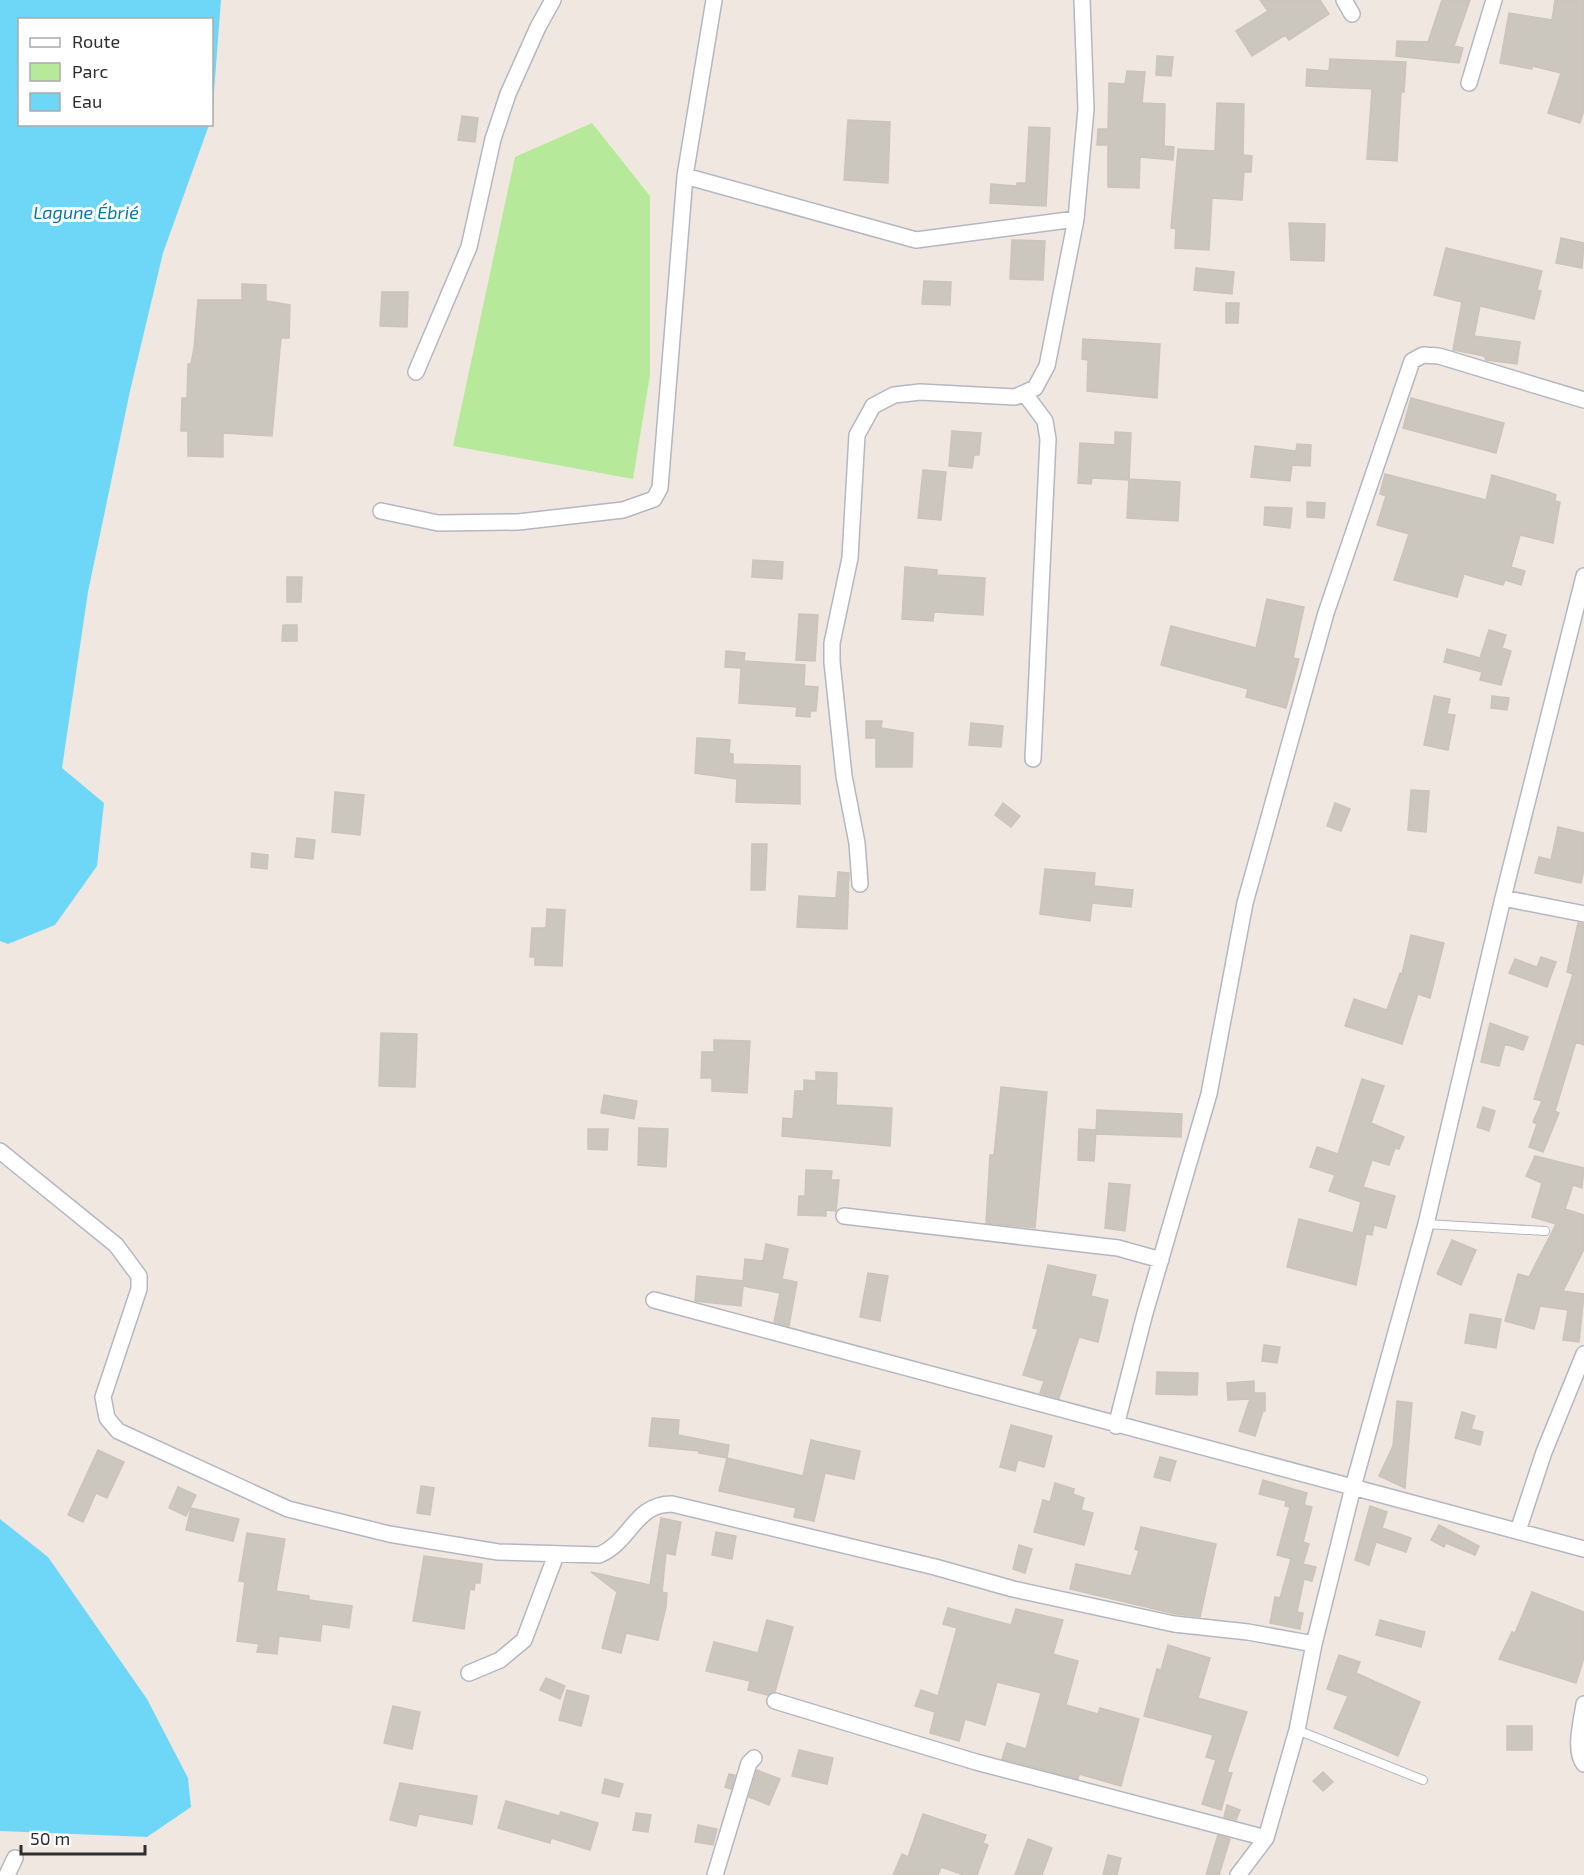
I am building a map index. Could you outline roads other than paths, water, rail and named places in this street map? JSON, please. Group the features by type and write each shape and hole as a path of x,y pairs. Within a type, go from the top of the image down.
{"street":[{"path":"416,372 469,247 493,139 508,94 538,27 553,0"},
{"path":"381,511 438,523 486,524 623,510 654,499 660,488 685,176 714,0"},
{"path":"860,884 857,843 844,776 832,662 832,642 850,558 857,435 873,406 894,395 920,392 1007,398 1025,394 1042,379 1047,366 1076,219 1086,109 1082,0"},
{"path":"1469,83 1494,0"},
{"path":"685,176 916,240 1076,219"},
{"path":"1116,1425 1209,1094 1245,903 1323,624 1412,361 1423,355 1439,356 1584,400"},
{"path":"1025,394 1045,421 1048,439 1033,759"},
{"path":"1238,1875 1266,1838 1297,1730 1314,1644 1353,1487 1426,1224 1503,898 1584,576"},
{"path":"1503,898 1584,914"},
{"path":"0,1151 116,1245 139,1276 139,1289 103,1397 107,1418 118,1431 288,1509 389,1534 498,1552 599,1555 612,1549 640,1514 658,1504 672,1504 935,1567 1025,1592 1174,1624 1248,1632 1314,1644"},
{"path":"843,1216 1118,1248 1161,1260"},
{"path":"654,1300 1584,1549"},
{"path":"1518,1531 1544,1452 1584,1354"},
{"path":"469,1672 500,1660 524,1640 556,1555"},
{"path":"775,1701 976,1762 1266,1838"},
{"path":"1584,1704 1579,1742 1581,1760 1584,1764"},
{"path":"715,1875 749,1763 754,1758"},
{"path":"7,1875 15,1858"}],"lane":[{"path":"1426,1224 1545,1231"},
{"path":"1297,1730 1423,1780"}],"water":[{"name":"Lagune Ébrié","path":"0,0 221,0 213,105 213,18 18,18 18,126 209,126 163,253 130,391 88,592 62,768 104,803 97,866 55,925 8,944 0,941"},
{"path":"0,1519 48,1557 147,1699 188,1778 191,1807 147,1837 0,1831"}]}
